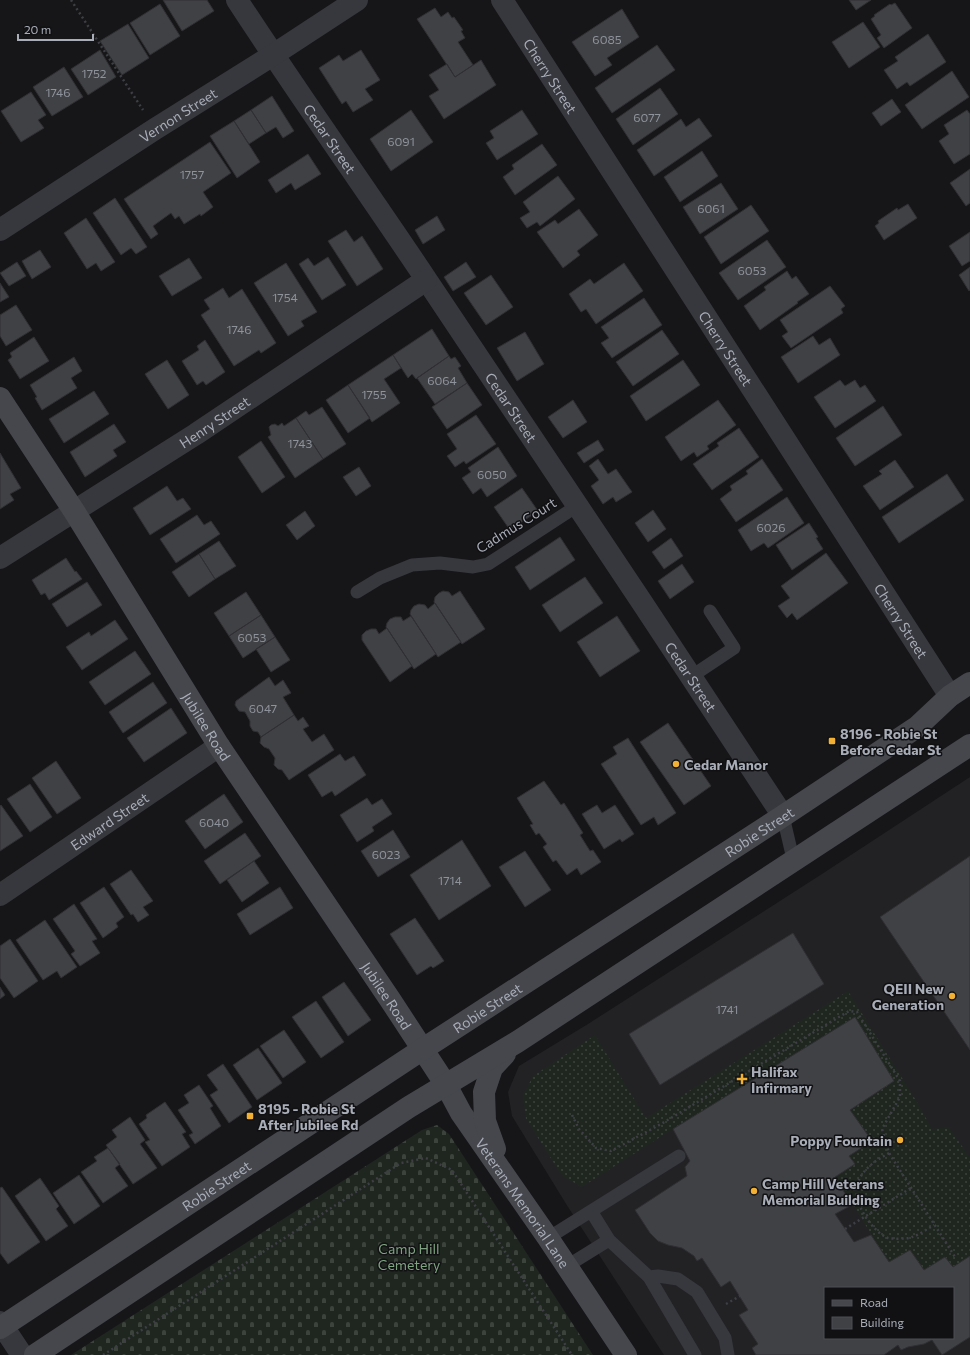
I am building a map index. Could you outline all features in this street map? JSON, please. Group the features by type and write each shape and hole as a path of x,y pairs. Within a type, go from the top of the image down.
{"main road":[{"name":"Jubilee Road","path":"0,398 74,511 219,746 423,1049"},
{"name":"Robie Street","path":"1,1325 783,816 916,727 950,696 970,683"},
{"path":"35,1355 409,1107 517,1042 793,859 970,745"},
{"path":"504,1177 485,1121 484,1092 492,1068 517,1042"},
{"name":"Veterans Memorial Lane","path":"423,1049 446,1085 461,1113 504,1177 548,1238 626,1355"}],"street":[{"name":"Cedar Street","path":"237,0 692,676 783,816"},
{"name":"Vernon Street","path":"0,230 357,0"},
{"name":"Cherry Street","path":"502,0 950,696"},
{"name":"Henry Street","path":"0,558 196,434 426,280"},
{"name":"Edward Street","path":"0,895 219,746"},
{"path":"1,1325 22,1355"}],"lane":[{"name":"Cadmus Court","path":"357,592 380,578 412,565 440,563 473,567 488,564 578,506"},
{"path":"692,676 734,648 710,611"},
{"path":"783,816 793,859"},
{"path":"548,1238 679,1156"},
{"path":"591,1211 609,1240 649,1277 695,1355"},
{"path":"567,1266 609,1240"},
{"path":"649,1277 658,1276 678,1279 697,1292 725,1338 728,1355"}],"path":[{"path":"71,0 155,129"},
{"path":"572,1114 579,1129 596,1148 611,1151 662,1124 849,1011 857,1012 900,1081 900,1098 882,1129 889,1153 955,1257"},
{"path":"889,1153 866,1167 856,1186 858,1204 865,1216 872,1227 888,1238 912,1238 934,1225"},
{"path":"103,1355 401,1164 426,1158 452,1170 572,1355"},
{"path":"845,1229 911,1188"}],"shaded area":[{"name":"Halifax Infirmary","path":"970,777 970,1355 664,1355 568,1207 512,1116 508,1092 519,1066 588,1024"}],"green space":[{"path":"848,991 917,1102 932,1129 949,1127 970,1158 970,1256 953,1267 945,1257 924,1270 910,1250 889,1262 835,1177 855,1164 849,1156 872,1141 850,1110 673,1129 582,1187 562,1176 526,1119 523,1095 533,1076 595,1035 646,1118"},
{"name":"Camp Hill Cemetery","path":"437,1125 449,1134 593,1355 71,1355 422,1130"}],"building":[{"path":"163,0 207,0 214,11 182,31"},
{"path":"849,0 871,0 856,10"},
{"path":"895,3 912,28 884,48 877,38 881,35 871,19 875,16 874,15 890,4"},
{"path":"160,4 180,36 150,55 130,23"},
{"path":"435,8 441,17 448,12 452,18 454,17 463,30 461,31 465,38 458,42 473,65 455,77 417,19"},
{"path":"622,9 639,37 607,58 612,65 595,76 572,42"},
{"path":"863,22 880,47 849,68 832,42"},
{"path":"128,24 149,58 122,75 100,41"},
{"path":"928,34 946,62 910,86 907,82 897,89 884,70 898,61 895,57"},
{"path":"657,45 675,70 612,113 595,88"},
{"path":"100,50 116,77 88,95 71,69"},
{"path":"361,50 380,80 365,89 373,100 353,112 346,101 342,104 319,68 339,55 343,61"},
{"path":"481,60 496,85 444,119 429,96 439,90 429,75 447,64 455,77"},
{"path":"64,67 83,97 52,116 33,87"},
{"path":"952,71 969,97 922,129 905,105"},
{"path":"660,88 678,114 633,145 616,119"},
{"path":"31,92 46,115 38,120 44,128 21,142 1,111"},
{"path":"272,96 294,131 283,138 276,127 266,133 251,110"},
{"path":"892,99 901,112 881,126 872,113"},
{"path":"251,110 266,133 249,144 234,121"},
{"path":"411,110 433,142 391,171 370,139"},
{"path":"522,110 538,134 497,160 486,143 494,138 490,131"},
{"path":"967,110 970,114 970,154 954,164 939,141 949,134 944,125"},
{"path":"699,118 712,136 654,176 637,150 681,119 686,127"},
{"path":"234,121 260,162 237,178 210,136"},
{"path":"210,142 231,173 203,192 213,207 201,216 200,214 184,224 179,216 175,219 171,213 153,226 158,234 151,239 124,199"},
{"path":"542,144 557,165 515,195 503,177 514,169 512,165"},
{"path":"702,151 718,176 680,202 664,177"},
{"path":"308,154 321,174 295,190 291,183 276,193 268,180"},
{"path":"970,169 970,203 966,206 950,183"},
{"path":"558,176 575,199 540,226 537,222 527,228 520,218 530,212 523,202"},
{"path":"721,183 738,209 700,234 683,207"},
{"path":"115,198 147,247 136,254 131,248 121,255 93,213"},
{"path":"908,204 917,218 884,240 875,226 879,223 878,221 897,208 898,210"},
{"path":"751,205 769,231 721,264 704,237"},
{"path":"579,209 598,235 577,251 580,255 563,268 537,232 555,220 558,224"},
{"path":"437,216 445,230 423,244 415,230"},
{"path":"86,218 115,262 101,271 96,263 87,269 64,233"},
{"path":"346,230 354,242 362,236 383,269 357,286 328,241"},
{"path":"970,232 970,261 962,266 949,246"},
{"path":"767,240 786,267 738,300 719,273"},
{"path":"40,250 51,267 32,279 22,261"},
{"path":"328,257 346,285 322,300 299,264 308,258 314,266"},
{"path":"189,258 202,278 172,296 159,276"},
{"path":"17,262 26,276 9,286 0,273"},
{"path":"466,262 476,277 453,291 444,277"},
{"path":"286,263 317,312 301,321 304,326 288,336 254,283"},
{"path":"624,263 643,291 596,324 586,309 581,312 569,294 590,279 594,284"},
{"path":"970,267 970,290 969,291 959,275"},
{"path":"787,271 792,279 796,276 809,294 760,330 744,306 766,290 764,287"},
{"path":"491,275 513,307 486,325 464,293"},
{"path":"0,283 9,297 0,302"},
{"path":"830,286 845,306 841,309 843,313 791,348 782,336 788,332 780,320"},
{"path":"223,288 229,298 242,289 276,343 261,353 259,350 234,366 201,315 210,309 204,300"},
{"path":"644,298 662,325 612,358 601,343 609,338 601,327"},
{"path":"16,305 32,330 6,346 0,336 0,315"},
{"path":"432,329 449,356 416,379 412,374 408,378 393,355"},
{"path":"662,330 679,354 633,386 616,362"},
{"path":"525,332 544,364 517,381 497,348"},
{"path":"813,336 819,345 830,338 840,355 798,383 781,357"},
{"path":"34,337 49,361 20,379 8,360 12,357 10,353"},
{"path":"205,340 225,372 206,385 203,381 197,385 182,361 199,350 197,346"},
{"path":"393,355 401,368 384,379 400,403 372,422 348,385"},
{"path":"449,356 451,359 455,357 461,366 458,368 467,383 435,404 417,378"},
{"path":"74,357 82,371 71,378 77,388 42,410 30,385"},
{"path":"167,360 189,395 168,409 145,374"},
{"path":"683,360 700,385 646,421 630,396"},
{"path":"840,380 845,386 855,380 860,388 865,385 876,401 835,428 814,397"},
{"path":"467,383 482,405 447,429 432,407"},
{"path":"348,385 370,418 348,433 326,400"},
{"path":"94,391 109,414 64,443 49,419"},
{"path":"573,400 587,422 563,438 548,417"},
{"path":"718,400 736,425 707,446 709,449 697,457 694,452 681,461 665,437"},
{"path":"883,406 902,435 855,466 836,438"},
{"path":"322,407 346,444 323,459 296,418 306,411 309,415"},
{"path":"476,415 496,444 466,464 464,461 455,467 447,456 457,449 447,434"},
{"path":"296,418 323,459 295,478 268,437 271,435 269,427 271,425 275,424 278,426 282,423 284,426"},
{"path":"114,424 126,442 113,450 117,456 85,477 70,452"},
{"path":"739,428 759,457 712,490 693,464 719,446 717,443"},
{"path":"598,440 604,450 584,463 577,453"},
{"path":"261,441 285,477 262,493 238,457"},
{"path":"498,447 517,476 487,497 481,488 473,494 462,478 471,472 468,468"},
{"path":"0,453 21,488 10,494 14,500 0,509"},
{"path":"598,459 608,474 616,469 632,492 616,502 613,497 603,504 591,486 599,480 589,466"},
{"path":"762,459 783,490 736,522 720,499 732,490 730,486 748,474 746,471"},
{"path":"895,460 914,487 880,510 863,486 882,474 879,471"},
{"path":"359,467 371,486 356,496 343,477"},
{"path":"947,474 964,500 899,543 882,517"},
{"path":"167,486 177,501 183,498 191,509 150,535 133,508"},
{"path":"522,488 538,511 510,530 494,507"},
{"path":"787,497 804,523 768,548 764,543 751,551 738,530"},
{"path":"653,510 666,529 648,542 635,523"},
{"path":"305,511 315,526 297,540 286,525"},
{"path":"197,515 204,525 211,521 220,534 176,563 160,539"},
{"path":"809,523 818,537 816,538 823,549 792,570 776,545"},
{"path":"560,537 575,560 530,590 515,567"},
{"path":"671,538 683,556 664,569 652,552"},
{"path":"219,541 236,566 215,579 199,554"},
{"path":"826,553 848,583 797,620 792,613 787,618 778,606 790,598 781,586"},
{"path":"199,554 215,579 189,597 172,572"},
{"path":"66,558 75,572 76,571 82,579 49,600 45,593 41,595 32,580"},
{"path":"682,564 694,582 670,599 658,581"},
{"path":"585,577 603,603 560,632 542,605"},
{"path":"87,582 102,605 67,627 52,604"},
{"path":"443,591 449,592 452,596 460,591 485,629 462,644 434,602 435,597"},
{"path":"246,592 261,615 229,636 214,613"},
{"path":"435,603 461,642 438,657 410,614 414,606 419,604 425,605 428,609"},
{"path":"261,615 275,637 243,658 229,636"},
{"path":"411,616 436,654 414,669 386,627 390,619 401,617 403,621"},
{"path":"617,616 640,651 600,677 577,642"},
{"path":"115,620 128,639 82,670 66,647 89,632 91,636"},
{"path":"387,628 412,666 390,682 362,640 362,635 366,631 376,629 379,634"},
{"path":"275,637 290,660 271,672 256,649"},
{"path":"135,651 151,674 105,705 89,682"},
{"path":"269,677 275,686 283,680 291,693 283,697 294,715 261,737 258,732 253,731 245,712 239,711 235,705 236,701"},
{"path":"153,682 167,703 123,733 109,712"},
{"path":"171,708 187,733 144,762 127,738"},
{"path":"294,715 298,721 303,717 309,726 303,729 312,742 324,734 334,750 289,780 282,770 278,769 274,765 275,758 269,749 260,743 261,737"},
{"name":"Cedar Manor","path":"668,723 711,786 684,805 640,742"},
{"path":"628,738 676,813 658,825 654,817 641,825 601,764 617,754 613,747"},
{"path":"340,754 345,761 354,756 366,775 335,796 332,791 322,797 308,775"},
{"path":"56,761 81,798 57,814 32,778"},
{"path":"544,781 561,805 564,803 583,833 580,835 590,851 593,850 601,862 581,875 577,868 567,875 556,860 553,862 543,847 547,844 539,833 536,835 530,825 533,824 517,798"},
{"path":"30,784 52,817 30,832 7,799"},
{"path":"224,794 243,822 205,849 185,821"},
{"path":"367,798 372,805 382,799 392,814 372,827 374,831 357,842 340,815"},
{"path":"1,805 23,836 0,851 0,806"},
{"path":"597,805 602,813 615,805 634,834 622,842 620,839 604,849 582,814"},
{"path":"393,830 410,857 378,877 361,851"},
{"path":"245,833 261,856 220,884 204,861"},
{"path":"462,840 491,886 439,920 410,875"},
{"path":"525,851 551,890 525,907 499,867"},
{"name":"QEII New Generation","path":"970,856 970,1050 880,917"},
{"path":"254,861 269,883 242,902 227,880"},
{"path":"131,870 153,901 143,907 149,915 138,922 133,914 131,915 110,884"},
{"path":"104,887 124,917 116,923 118,927 103,938 80,903"},
{"path":"280,887 293,908 250,935 237,914"},
{"path":"74,904 97,939 92,941 100,953 80,966 71,954 75,951 53,919"},
{"path":"415,918 444,961 433,968 431,966 417,975 390,934"},
{"path":"45,920 77,967 61,978 57,971 43,980 16,940"},
{"path":"793,933 824,984 660,1085 629,1034"},
{"path":"10,939 38,981 14,998 0,978 0,946"},
{"path":"344,982 371,1020 348,1036 322,997"},
{"path":"0,987 5,995 0,999"},
{"path":"316,1001 344,1042 321,1058 292,1017"},
{"name":"Camp Hill Veterans Memorial Building","path":"855,1017 894,1081 850,1110 872,1141 849,1156 855,1164 835,1177 852,1205 835,1214 854,1242 871,1235 889,1262 910,1250 924,1270 945,1257 953,1267 970,1256 970,1337 942,1355 932,1340 924,1344 901,1350 898,1345 884,1355 756,1355 752,1348 758,1344 739,1315 748,1310 730,1281 721,1287 702,1258 697,1261 694,1256 682,1248 658,1241 650,1233 635,1210 687,1176 685,1167 690,1161 673,1129"},
{"path":"284,1030 306,1062 283,1078 260,1046"},
{"path":"258,1048 282,1083 257,1100 233,1065"},
{"path":"223,1064 252,1107 229,1123 210,1095 218,1090 207,1075"},
{"path":"199,1085 213,1106 210,1108 221,1126 195,1144 189,1135 193,1133 178,1110 189,1103 184,1095"},
{"path":"165,1102 186,1132 182,1134 190,1147 162,1166 145,1142 150,1140 139,1124 147,1118 146,1115"},
{"path":"130,1117 145,1140 140,1144 157,1168 133,1184 106,1145 117,1137 112,1130"},
{"path":"108,1148 120,1164 115,1168 128,1186 103,1203 81,1172 97,1161 94,1157"},
{"path":"79,1175 100,1206 74,1224 53,1193"},
{"path":"40,1178 59,1206 56,1209 68,1226 46,1241 15,1196"},
{"path":"2,1187 40,1242 8,1264 0,1253 0,1188"}],"place":[{"name":"8196 - Robie St Before Cedar St","path":"832,741"},
{"name":"Cedar Manor","path":"676,764"},
{"name":"QEII New Generation","path":"952,996"},
{"name":"Halifax Infirmary","path":"742,1079"},
{"name":"8195 - Robie St After Jubilee Rd","path":"250,1116"},
{"name":"Poppy Fountain","path":"900,1140"},
{"name":"Camp Hill Veterans Memorial Building","path":"754,1191"}]}
